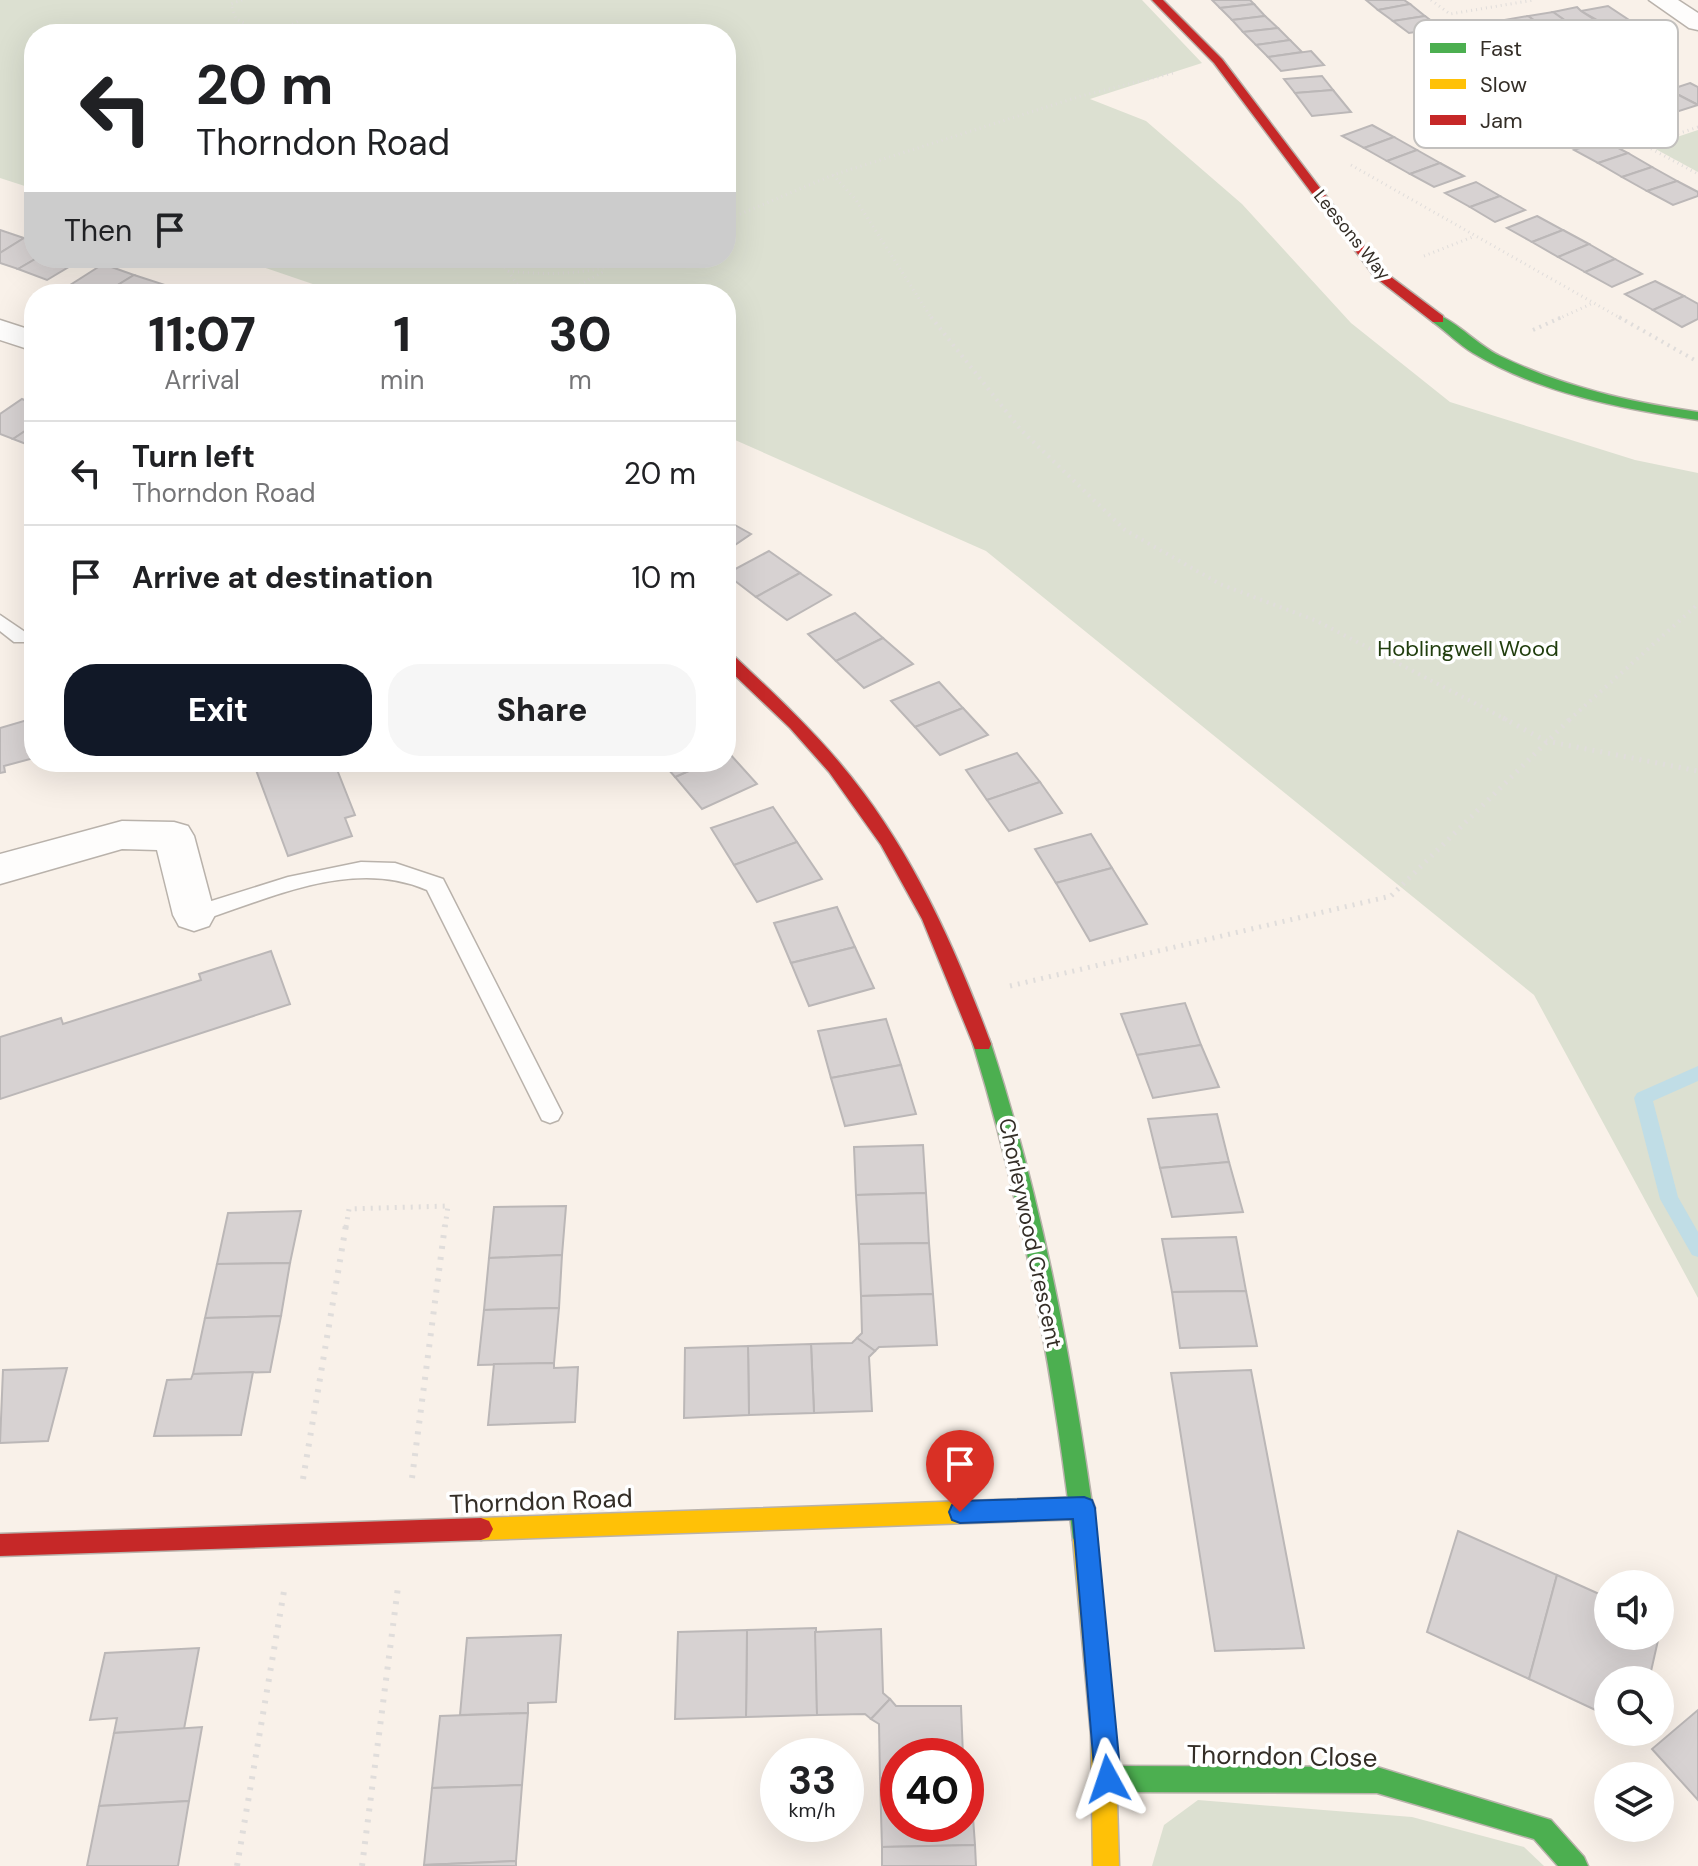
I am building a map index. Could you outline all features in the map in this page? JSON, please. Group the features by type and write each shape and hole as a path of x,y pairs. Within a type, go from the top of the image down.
{"street":[{"name":"Leesons Way","path":"1157,0 1218,61 1379,274 1481,352 1555,384 1646,409 1698,416"},
{"path":"1661,0 1698,23"},
{"path":"0,329 24,338"},
{"name":"Chorleywood Crescent","path":"736,667 803,734 869,813 934,922 967,996 1005,1108 1027,1193 1084,1508"},
{"path":"0,869 122,835 174,836 194,915"},
{"path":"1084,1508 1108,1779 1106,1866"},
{"name":"Thorndon Road","path":"0,1545 1084,1508"},
{"name":"Thorndon Close","path":"1108,1779 1377,1780 1542,1829 1575,1866"}],"lane":[{"path":"0,621 21,638"},
{"path":"194,915 323,877 379,869 411,874 435,885 550,1113"}],"path":[{"path":"242,0 231,4 236,19 246,24"},
{"path":"1431,0 1450,14 1534,0"},
{"path":"293,24 300,20"},
{"path":"736,216 833,175 1081,96 1218,61"},
{"path":"1678,134 1698,127"},
{"path":"1650,148 1698,174"},
{"path":"1351,165 1698,362"},
{"path":"833,175 856,200 943,336 1011,418 1125,530 1220,584 1317,621 1546,741 1698,771"},
{"path":"505,268 517,284"},
{"path":"582,284 614,268"},
{"path":"508,271 554,277 609,270"},
{"path":"1481,352 1594,303"},
{"path":"967,996 1391,896 1546,741 1698,604"},
{"path":"237,1866 349,1209 448,1206 362,1866"}],"green space":[{"name":"Hoblingwell Wood","path":"0,0 1142,0 1202,63 1090,99 1146,121 1242,204 1351,323 1450,402 1635,460 1698,473 1698,1298 1534,995 986,551 736,440 736,284 313,284 265,268 736,268 736,24 24,24 24,186 0,178"},
{"path":"1698,130 1698,172 1654,148 1678,148 1678,137"},
{"path":"1198,1800 1412,1817 1524,1847 1544,1866 1152,1866 1164,1825"}],"building":[{"path":"1212,0 1250,0 1254,4 1220,8"},
{"path":"1366,0 1404,0 1410,4 1378,10"},
{"path":"1254,4 1265,16 1232,20 1220,8"},
{"path":"1410,4 1425,16 1393,21 1378,10"},
{"path":"1608,6 1629,20 1597,20 1581,11"},
{"path":"1577,7 1595,20 1564,20 1553,12"},
{"path":"1553,12 1564,20 1534,20 1528,16"},
{"path":"1265,16 1278,28 1243,32 1232,20"},
{"path":"1425,16 1430,20 1414,20 1414,32 1409,33 1393,21"},
{"path":"1528,16 1534,20 1504,20"},
{"path":"1278,28 1290,40 1256,45 1243,32"},
{"path":"1290,40 1302,52 1268,57 1256,45"},
{"path":"1311,51 1324,65 1281,71 1268,57"},
{"path":"1322,76 1333,90 1295,93 1284,79"},
{"path":"1690,83 1698,87 1698,105 1678,95 1678,87"},
{"path":"1333,90 1351,112 1312,116 1295,93"},
{"path":"1678,95 1698,105 1678,111"},
{"path":"1372,125 1394,137 1364,148 1342,136"},
{"path":"1394,137 1417,150 1387,161 1364,148"},
{"path":"1618,148 1628,153 1598,163 1574,150"},
{"path":"1417,150 1440,163 1410,174 1387,161"},
{"path":"1628,153 1652,167 1622,177 1598,163"},
{"path":"1440,163 1464,176 1434,187 1410,174"},
{"path":"1652,167 1677,181 1647,191 1622,177"},
{"path":"1677,181 1698,192 1698,196 1673,205 1647,191"},
{"path":"1476,182 1500,196 1470,207 1445,193"},
{"path":"1500,196 1525,210 1495,222 1470,207"},
{"path":"1537,216 1563,230 1532,242 1507,228"},
{"path":"0,230 24,238 0,253"},
{"path":"1563,230 1589,244 1558,257 1532,242"},
{"path":"24,238 24,266 18,269 0,263 0,253"},
{"path":"1589,244 1615,259 1585,272 1558,257"},
{"path":"1615,259 1642,274 1612,287 1585,272"},
{"path":"24,266 24,268 67,268 47,280 18,269"},
{"path":"97,268 114,268 134,275 119,284 72,284"},
{"path":"134,275 162,284 119,284"},
{"path":"1655,281 1684,296 1653,310 1625,294"},
{"path":"1684,296 1698,304 1698,319 1682,327 1653,310"},
{"path":"24,400 24,432 13,439 0,434 0,414"},
{"path":"24,432 24,443 13,439"},
{"path":"736,526 751,534 736,544"},
{"path":"769,551 800,573 756,597 736,582 736,569"},
{"path":"800,573 831,595 787,620 756,597"},
{"path":"855,613 883,638 836,661 808,634"},
{"path":"883,638 913,664 864,688 836,661"},
{"path":"939,682 963,708 915,727 891,701"},
{"path":"963,708 988,735 940,755 915,727"},
{"path":"24,721 24,761 4,766 5,772 0,773 0,728"},
{"path":"1017,753 1040,782 987,800 966,770"},
{"path":"736,761 757,784 702,809 675,777 686,772 736,772"},
{"path":"257,772 338,772 355,815 345,818 352,836 288,856"},
{"path":"1040,782 1062,813 1009,831 987,800"},
{"path":"773,807 797,842 734,865 711,828"},
{"path":"1091,834 1112,868 1056,883 1035,849"},
{"path":"797,842 822,879 757,902 734,865"},
{"path":"1112,868 1147,924 1090,941 1056,883"},
{"path":"837,907 855,947 791,963 774,923"},
{"path":"855,947 874,988 809,1006 791,963"},
{"path":"271,951 290,1004 0,1099 0,1037 61,1018 63,1024 201,980 199,974"},
{"path":"1185,1003 1201,1045 1137,1055 1121,1014"},
{"path":"886,1019 901,1065 831,1078 818,1031"},
{"path":"1201,1045 1219,1087 1153,1098 1137,1055"},
{"path":"901,1065 916,1114 845,1126 831,1078"},
{"path":"1217,1114 1229,1162 1160,1168 1148,1119"},
{"path":"923,1145 926,1193 856,1195 854,1147"},
{"path":"1229,1162 1243,1212 1172,1217 1160,1168"},
{"path":"926,1193 929,1243 859,1244 856,1195"},
{"path":"566,1206 562,1255 489,1258 494,1207"},
{"path":"301,1211 290,1263 217,1264 228,1213"},
{"path":"1236,1237 1246,1291 1172,1292 1162,1239"},
{"path":"929,1243 933,1294 861,1296 859,1244"},
{"path":"562,1255 559,1308 484,1310 489,1258"},
{"path":"290,1263 281,1316 205,1318 217,1264"},
{"path":"1246,1291 1257,1346 1180,1348 1172,1292"},
{"path":"933,1294 937,1345 879,1347 875,1351 857,1338 862,1333 861,1296"},
{"path":"559,1308 554,1363 478,1365 484,1310"},
{"path":"281,1316 270,1372 193,1374 205,1318"},
{"path":"857,1338 875,1351 869,1357 872,1411 814,1413 811,1344 852,1343"},
{"path":"811,1344 814,1413 749,1415 748,1346"},
{"path":"748,1346 749,1415 684,1418 685,1348"},
{"path":"554,1363 554,1368 578,1367 575,1422 488,1425 494,1364"},
{"path":"67,1368 48,1441 0,1443 3,1370"},
{"path":"1251,1370 1304,1648 1215,1651 1171,1373"},
{"path":"253,1372 241,1435 154,1436 167,1380 191,1379 193,1374"},
{"path":"1458,1531 1557,1575 1529,1679 1427,1632"},
{"path":"1557,1575 1594,1592 1594,1650 1656,1650 1652,1666 1594,1666 1594,1709 1529,1679"},
{"path":"816,1628 817,1715 746,1717 747,1630"},
{"path":"881,1629 883,1693 890,1699 871,1719 865,1714 817,1715 815,1632"},
{"path":"747,1630 746,1717 675,1719 678,1632"},
{"path":"561,1635 556,1702 528,1703 528,1713 460,1715 467,1638"},
{"path":"199,1648 184,1729 114,1733 117,1718 90,1720 105,1653"},
{"path":"890,1699 896,1706 961,1706 962,1738 880,1738 880,1778 879,1724 871,1719"},
{"path":"1698,1710 1698,1800 1674,1773 1674,1762 1664,1762 1652,1749 1656,1746 1674,1746 1674,1730"},
{"path":"528,1713 522,1785 432,1788 440,1716"},
{"path":"202,1727 189,1801 99,1806 114,1733"},
{"path":"522,1785 516,1861 424,1865 432,1788"},
{"path":"189,1801 178,1866 87,1866 99,1806"},
{"path":"882,1842 975,1842 975,1845 882,1847"},
{"path":"975,1845 976,1866 882,1866 882,1847"},
{"path":"516,1861 516,1866 424,1866 424,1865"}],"waterway":[{"path":"1698,1073 1643,1098 1669,1199 1698,1249"}],"traffic: fast":[{"path":"1438,319 1477,350 1534,376 1615,401 1698,416"},
{"path":"982,1044 1018,1165 1046,1289 1085,1540"},
{"path":"1108,1779 1377,1780 1542,1829 1575,1866"}],"traffic: slow":[{"path":"481,1529 1084,1508"},
{"path":"1085,1540 1103,1735 1106,1866"}],"traffic: jam":[{"path":"1157,0 1218,61 1379,274 1438,319"},
{"path":"736,668 835,767 887,840 930,919 982,1044"},
{"path":"0,1545 481,1529"}],"route":[{"path":"960,1512 1084,1508 1108,1779"}]}
